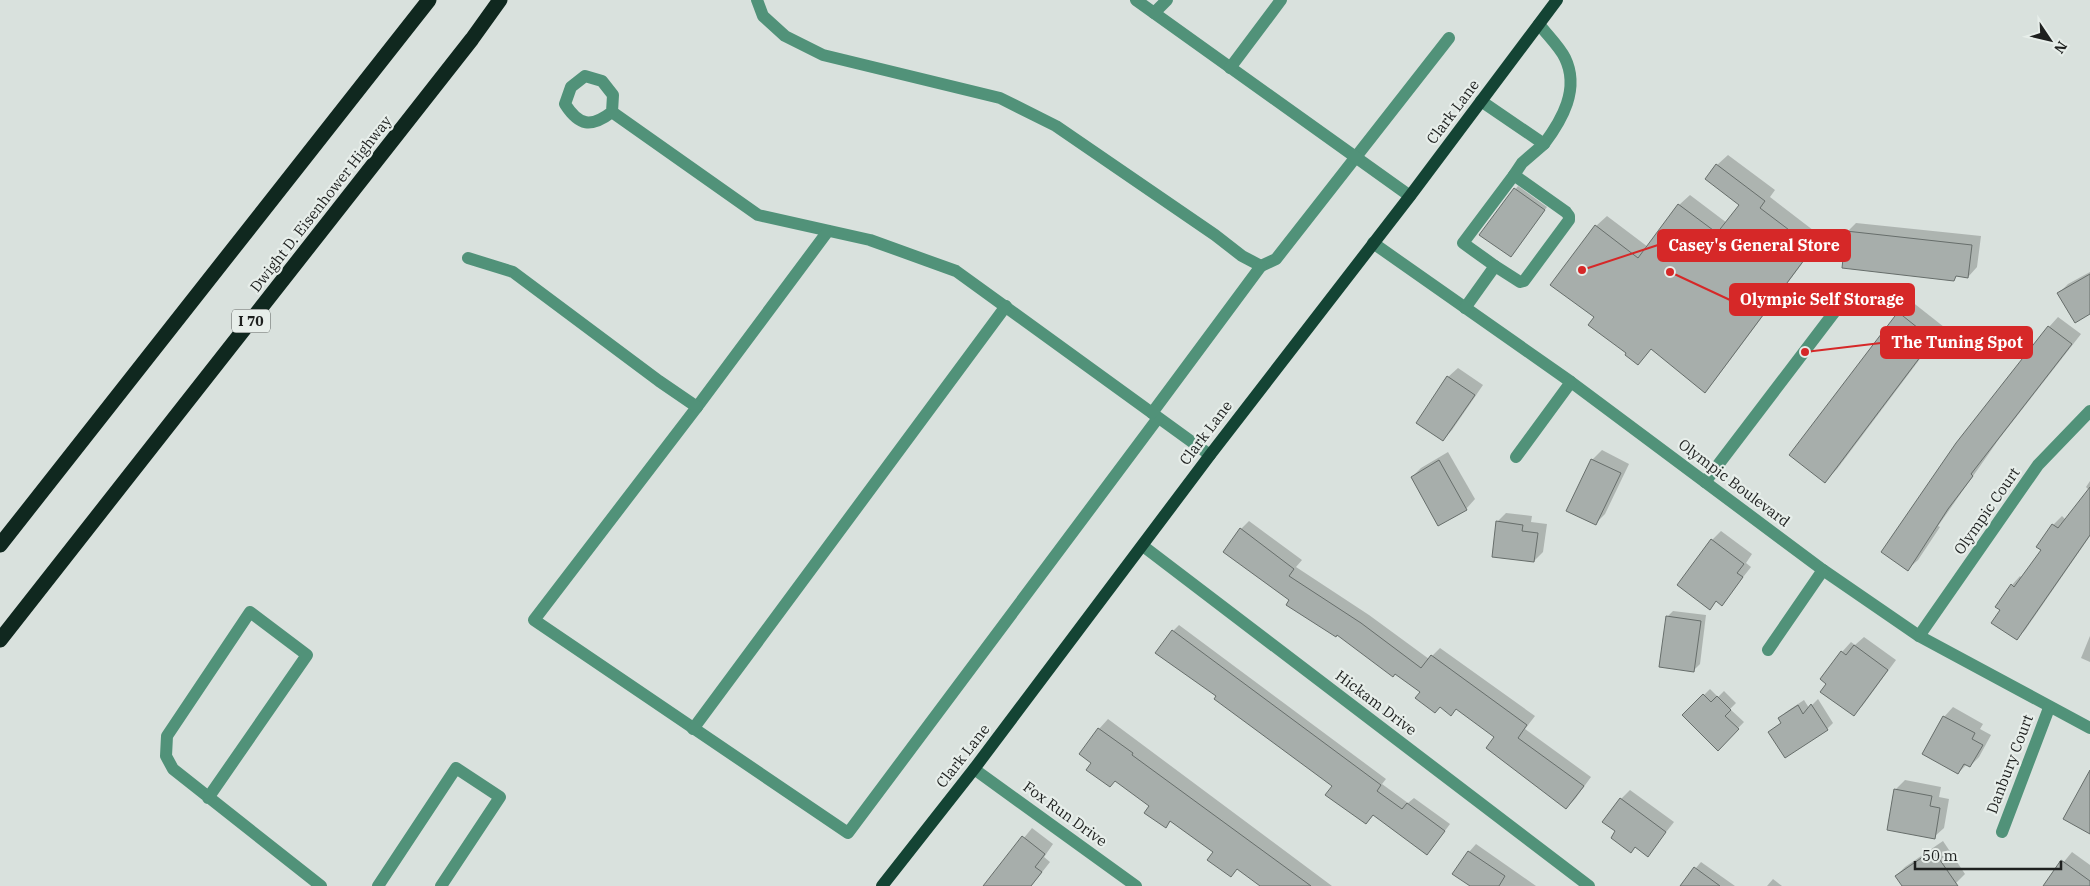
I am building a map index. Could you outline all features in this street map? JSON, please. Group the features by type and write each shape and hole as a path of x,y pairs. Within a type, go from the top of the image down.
{"highway":[{"path":"0,545 429,0"},
{"name":"Dwight D. Eisenhower Highway","path":"0,640 455,62 500,0"}],"main road":[{"name":"Clark Lane","path":"882,886 974,769 1210,455 1410,196 1557,0"}],"street":[{"path":"757,0 763,16 785,36 823,55 1000,98 1056,126 1215,235 1242,256 1261,266"},
{"path":"1136,0 1410,196"},
{"path":"1154,13 1167,0"},
{"path":"1230,68 1281,0"},
{"path":"1514,175 1566,212 1568,216 1568,220 1524,281 1520,282 1463,243 1522,164 1544,144 1561,121 1572,86 1565,59 1539,24"},
{"path":"828,231 697,407 534,620 848,833 1155,416 1261,266 1276,259 1449,38"},
{"path":"1481,101 1544,144"},
{"path":"612,112 758,215 870,240 956,271 1210,455"},
{"name":"Olympic Boulevard","path":"1373,243 1571,382 1823,570 1919,636 2049,708 2090,728"},
{"path":"468,258 513,272 659,381 697,407"},
{"path":"1465,308 1495,266"},
{"path":"693,729 1006,306"},
{"path":"1705,482 1839,306"},
{"path":"1516,457 1571,382"},
{"name":"Olympic Court","path":"1919,636 2038,465 2090,411"},
{"name":"Hickam Drive","path":"1143,546 1589,886"},
{"path":"1768,650 1823,570"},
{"path":"208,798 308,654 250,612 167,736 166,756 174,769 208,798 321,886"},
{"name":"Danbury Court","path":"2002,832 2049,708"},
{"path":"378,886 456,768 500,797 441,886"},
{"name":"Fox Run Drive","path":"974,769 1133,885"}],"building":[{"path":"1716,164 1765,201 1760,208 1813,248 1705,393 1651,349 1638,365 1625,355 1626,353 1588,325 1594,317 1550,285 1595,225 1638,258 1678,204 1717,233 1739,205 1705,179"},
{"path":"1514,188 1545,210 1511,257 1479,235"},
{"path":"1846,231 1972,245 1968,278 1956,276 1954,281 1842,268"},
{"path":"2090,274 2090,314 2075,323 2057,293"},
{"path":"1898,312 1933,340 1825,483 1789,455"},
{"path":"2048,326 2072,344 1971,474 1973,476 1948,509 1908,571 1881,552 1956,443"},
{"path":"1447,376 1475,395 1443,441 1416,423"},
{"path":"1591,459 1621,473 1596,525 1566,511"},
{"path":"1439,460 1467,510 1438,526 1411,477"},
{"path":"2090,487 2090,535 2017,640 1991,623 2000,610 1995,607 2011,584 2014,587 2041,550 2036,547 2052,524 2058,528"},
{"path":"1496,521 1523,525 1522,531 1538,533 1534,562 1492,557"},
{"path":"1240,528 1294,569 1289,576 1361,623 1421,668 1431,655 1527,725 1518,738 1584,786 1566,809 1486,748 1494,737 1456,709 1451,716 1440,707 1435,713 1415,698 1420,692 1395,674 1393,677 1337,635 1336,637 1286,605 1289,600 1223,552"},
{"path":"1711,539 1744,564 1737,573 1743,577 1722,606 1716,601 1710,610 1677,585"},
{"path":"1666,616 1701,621 1694,672 1659,667"},
{"path":"1172,630 1381,785 1377,791 1402,809 1407,803 1445,831 1427,855 1373,815 1366,824 1325,795 1332,786 1214,699 1216,696 1155,653"},
{"path":"1854,645 1888,670 1854,716 1820,692 1826,684 1820,679 1841,651 1846,655"},
{"path":"1703,694 1711,702 1717,696 1731,710 1725,716 1739,729 1718,751 1682,715"},
{"path":"1811,704 1828,730 1785,758 1768,732 1781,723 1778,718 1798,705 1803,714"},
{"path":"1943,716 1975,733 1972,739 1983,745 1970,767 1964,764 1958,774 1922,754"},
{"path":"1098,728 1311,886 1260,886 1237,869 1231,877 1207,860 1213,852 1170,821 1166,828 1144,813 1149,806 1115,781 1110,787 1086,770 1091,763 1079,754"},
{"path":"2090,770 2090,834 2063,819"},
{"path":"1894,789 1932,796 1930,806 1940,808 1935,839 1887,830"},
{"path":"1620,798 1666,832 1648,857 1635,847 1631,853 1611,838 1615,831 1602,822"},
{"path":"1022,836 1045,854 1035,867 1042,872 1031,886 983,886"},
{"path":"1933,850 1958,886 1902,886 1895,876"},
{"path":"1468,851 1505,876 1499,886 1470,886 1452,874"},
{"path":"2061,860 2090,881 2090,886 2043,886"},
{"path":"1694,867 1720,886 1680,886"}],"place":[{"name":"Casey's General Store","path":"1582,270"},
{"name":"Olympic Self Storage","path":"1670,272"},
{"name":"The Tuning Spot","path":"1805,352"}]}
